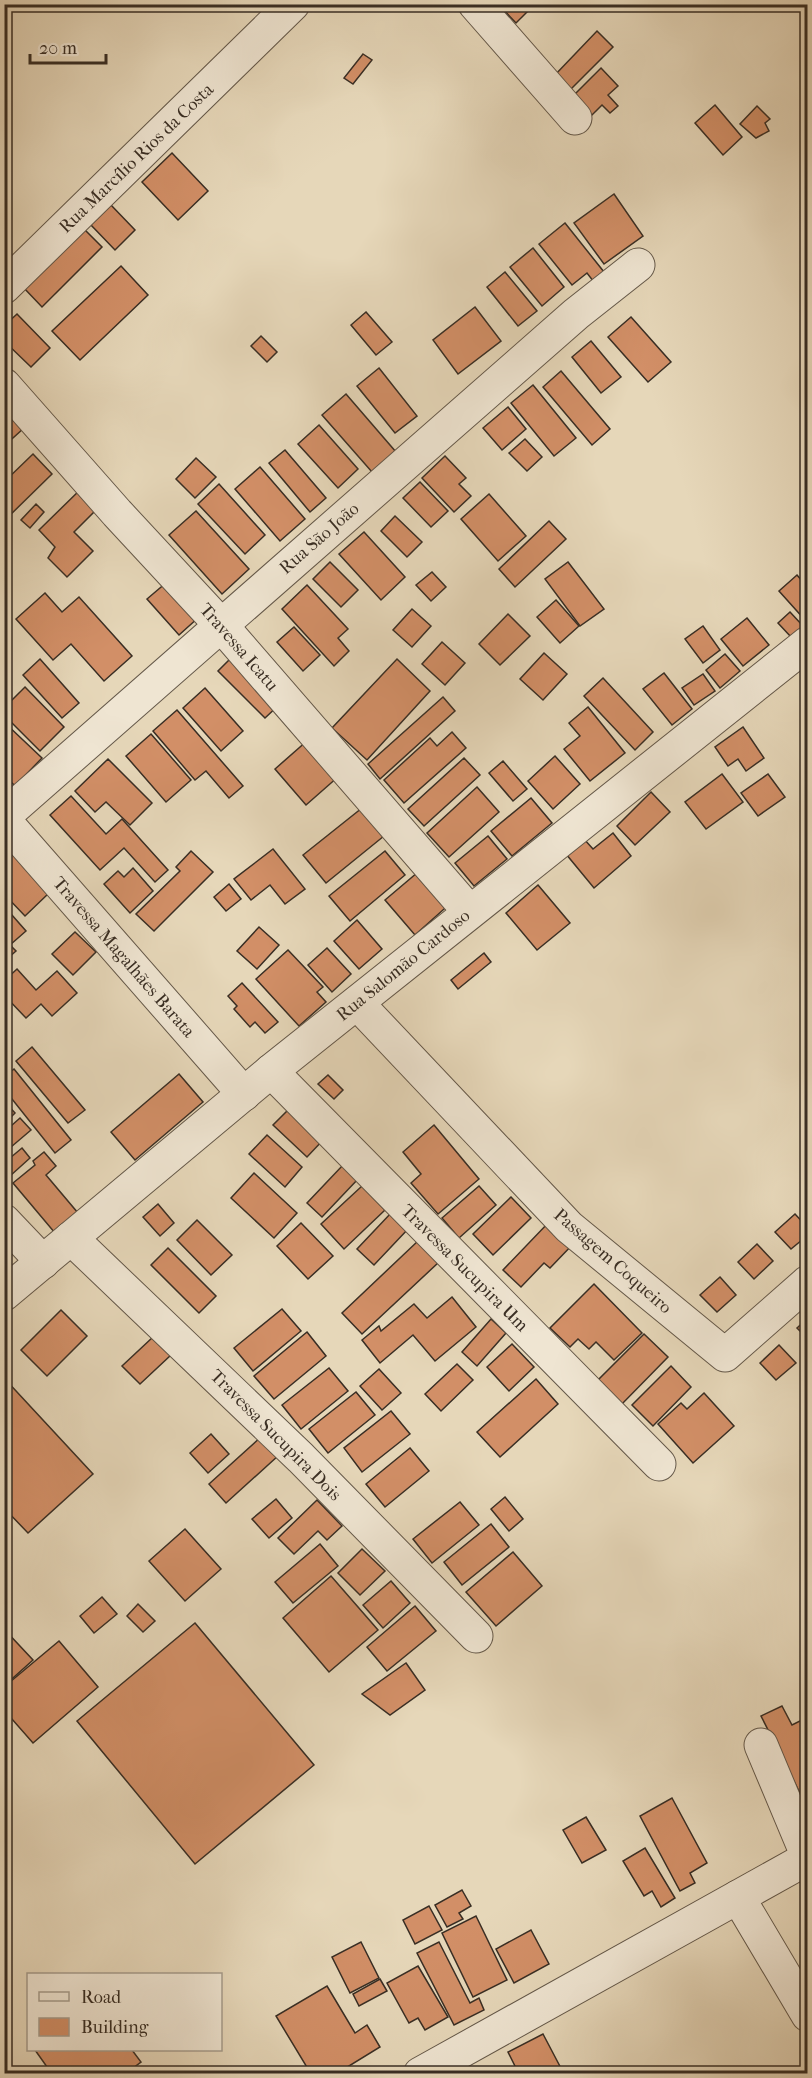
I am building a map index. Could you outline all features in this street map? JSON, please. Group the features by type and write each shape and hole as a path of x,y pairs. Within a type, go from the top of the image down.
{"street":[{"name":"Rua Marcílio Rios da Costa","path":"4,287 293,4"},
{"path":"475,4 575,118"},
{"name":"Rua São João","path":"4,818 220,624 576,314 638,265"},
{"name":"Travessa Icatu","path":"4,385 117,513 220,624 469,911"},
{"name":"Rua Salomão Cardoso","path":"4,1294 271,1071 807,644"},
{"name":"Travessa Magalhães Barata","path":"4,818 244,1094"},
{"name":"Passagem Coqueiro","path":"357,1003 569,1227 725,1355 807,1282"},
{"name":"Travessa Sucupira Um","path":"271,1071 659,1464"},
{"path":"4,1221 43,1262"},
{"name":"Travessa Sucupira Dois","path":"71,1238 292,1450 476,1636"},
{"path":"420,2073 807,1858 761,1745"},
{"path":"738,1897 807,2015"}],"building":[{"path":"498,4 535,4 516,23"},
{"path":"597,31 613,47 569,91 554,76"},
{"path":"363,54 372,60 353,84 344,78"},
{"path":"601,68 618,86 608,95 618,106 610,113 602,105 588,119 570,99"},
{"path":"715,105 742,137 723,155 695,123"},
{"path":"757,106 770,119 765,123 769,131 756,138 740,124"},
{"path":"172,153 208,191 178,220 142,182"},
{"path":"614,194 643,236 604,264 574,223"},
{"path":"110,204 135,230 115,250 90,224"},
{"path":"565,223 608,277 597,286 587,273 572,285 539,244"},
{"path":"83,228 102,247 42,307 23,287"},
{"path":"533,248 564,287 542,306 510,267"},
{"path":"121,266 148,295 80,360 52,331"},
{"path":"505,272 537,311 518,326 487,287"},
{"path":"475,307 501,341 458,374 433,340"},
{"path":"366,312 392,342 376,355 351,325"},
{"path":"17,314 50,348 31,367 4,341 4,326"},
{"path":"631,317 671,362 648,382 608,337"},
{"path":"261,336 277,352 267,362 251,346"},
{"path":"591,341 621,377 601,393 572,357"},
{"path":"379,368 417,416 395,433 357,386"},
{"path":"561,371 610,429 592,445 543,387"},
{"path":"533,385 576,438 554,456 511,403"},
{"path":"346,394 396,452 372,472 322,415"},
{"path":"4,407 24,428 4,446"},
{"path":"508,407 526,429 502,450 483,428"},
{"path":"319,425 358,469 338,488 298,444"},
{"path":"525,439 542,457 527,471 509,453"},
{"path":"285,450 326,498 310,512 269,463"},
{"path":"33,454 52,474 4,521 4,482"},
{"path":"445,456 466,478 459,484 471,496 454,512 422,478"},
{"path":"196,458 216,477 195,498 176,479"},
{"path":"260,467 305,519 280,541 235,489"},
{"path":"420,482 448,511 431,527 403,498"},
{"path":"219,484 265,535 245,554 198,504"},
{"path":"85,485 103,503 74,532 93,551 67,577 48,558 55,547 39,530"},
{"path":"489,494 526,536 498,561 461,519"},
{"path":"36,504 44,512 30,528 21,520"},
{"path":"196,511 249,569 222,594 169,535"},
{"path":"395,516 422,542 407,557 381,531"},
{"path":"549,521 566,539 515,587 499,569"},
{"path":"364,532 405,577 381,600 339,554"},
{"path":"330,562 358,590 341,607 313,579"},
{"path":"568,562 604,609 580,626 545,579"},
{"path":"432,572 446,587 431,601 416,585"},
{"path":"797,575 808,588 808,618 805,620 779,591"},
{"path":"167,582 199,617 179,635 147,599"},
{"path":"307,585 348,629 338,638 349,651 334,666 282,609"},
{"path":"45,593 62,612 79,597 132,656 104,681 71,644 53,660 16,619"},
{"path":"556,600 579,626 560,643 537,617"},
{"path":"412,609 431,626 412,647 393,630"},
{"path":"790,612 803,626 791,637 778,623"},
{"path":"508,614 530,636 500,665 479,644"},
{"path":"747,618 769,645 743,666 721,639"},
{"path":"703,626 720,650 703,663 685,639"},
{"path":"294,627 320,655 303,671 277,642"},
{"path":"442,642 465,663 445,685 422,664"},
{"path":"544,653 567,674 543,700 520,679"},
{"path":"235,654 282,702 265,718 218,671"},
{"path":"725,654 740,671 720,688 706,670"},
{"path":"40,659 79,703 62,718 23,675"},
{"path":"397,659 430,691 367,760 332,728"},
{"path":"664,673 692,709 672,725 643,689"},
{"path":"703,674 715,691 694,705 682,688"},
{"path":"603,678 653,732 635,750 584,696"},
{"path":"25,687 64,727 40,751 4,715 4,708"},
{"path":"205,688 243,731 221,751 183,708"},
{"path":"443,697 455,711 380,779 368,764"},
{"path":"588,707 625,753 590,781 564,749 580,736 569,723"},
{"path":"177,710 243,786 229,798 206,771 195,780 153,731"},
{"path":"4,722 42,758 15,786 4,775"},
{"path":"743,727 764,758 746,771 738,759 728,766 715,747"},
{"path":"452,732 466,748 404,803 384,780 430,738 437,746"},
{"path":"151,734 191,780 166,802 126,756"},
{"path":"308,740 339,776 306,805 275,769"},
{"path":"555,756 580,784 553,809 528,781"},
{"path":"464,758 480,775 424,826 408,809"},
{"path":"108,759 152,803 130,825 106,802 95,812 75,791"},
{"path":"503,761 527,789 513,801 489,773"},
{"path":"722,774 743,802 706,829 685,802"},
{"path":"768,774 785,797 758,816 741,793"},
{"path":"477,787 499,812 449,857 427,833"},
{"path":"651,792 670,812 635,845 617,826"},
{"path":"71,796 106,834 122,819 168,870 155,882 124,848 100,870 50,815"},
{"path":"531,798 552,823 512,856 491,831"},
{"path":"362,808 384,836 326,883 303,855"},
{"path":"613,833 631,856 594,888 566,854 584,839 593,849"},
{"path":"488,836 507,859 474,886 455,863"},
{"path":"273,849 305,889 285,904 270,885 251,900 234,879"},
{"path":"191,851 213,872 154,931 136,914 180,871 176,867"},
{"path":"385,851 405,875 350,921 329,896"},
{"path":"12,853 49,893 25,916 4,894 4,860"},
{"path":"424,867 453,901 415,935 385,900"},
{"path":"133,868 153,891 130,913 104,884 118,871 124,877"},
{"path":"229,884 241,899 226,911 214,897"},
{"path":"538,885 570,923 537,950 506,913"},
{"path":"4,906 26,931 10,945 16,951 8,958 4,954"},
{"path":"357,920 382,949 359,969 334,941"},
{"path":"259,927 279,945 257,969 237,951"},
{"path":"75,932 96,952 73,975 52,954"},
{"path":"327,948 351,974 332,992 308,965"},
{"path":"288,950 323,987 317,992 326,1002 299,1026 256,979"},
{"path":"484,953 491,962 458,989 451,980"},
{"path":"17,969 36,990 57,971 77,993 52,1016 41,1004 26,1018 4,995 4,981"},
{"path":"242,983 278,1022 265,1033 255,1022 250,1027 234,1009 237,1006 228,996"},
{"path":"32,1047 85,1110 68,1123 16,1061"},
{"path":"14,1069 71,1140 55,1153 4,1089 4,1077"},
{"path":"179,1074 203,1102 135,1160 111,1132"},
{"path":"328,1075 343,1090 334,1099 318,1084"},
{"path":"4,1101 15,1113 7,1121 11,1126 20,1118 31,1130 4,1153"},
{"path":"291,1107 324,1139 307,1157 273,1125"},
{"path":"434,1125 479,1179 438,1214 411,1183 421,1174 403,1152"},
{"path":"267,1135 302,1167 285,1187 249,1154"},
{"path":"22,1148 30,1158 10,1176 4,1169 4,1163"},
{"path":"44,1152 56,1166 46,1175 78,1213 55,1233 13,1183 35,1165 33,1161"},
{"path":"343,1165 358,1179 322,1217 307,1203"},
{"path":"254,1173 297,1213 274,1238 231,1198"},
{"path":"362,1186 385,1210 344,1249 321,1224"},
{"path":"479,1186 496,1205 459,1238 442,1218"},
{"path":"511,1197 531,1218 493,1255 473,1234"},
{"path":"158,1204 174,1223 160,1236 143,1217"},
{"path":"391,1213 408,1229 374,1265 357,1249"},
{"path":"795,1214 808,1228 808,1235 791,1249 775,1232"},
{"path":"197,1220 232,1255 211,1275 177,1240"},
{"path":"550,1221 574,1243 550,1268 544,1263 521,1287 503,1270"},
{"path":"301,1223 333,1256 308,1279 277,1246"},
{"path":"419,1240 439,1262 362,1334 342,1313"},
{"path":"757,1244 773,1261 754,1279 738,1262"},
{"path":"168,1248 216,1296 199,1313 151,1265"},
{"path":"720,1277 736,1295 717,1312 700,1295"},
{"path":"594,1284 642,1333 614,1360 596,1342 589,1349 578,1339 570,1347 550,1328"},
{"path":"452,1297 476,1327 435,1361 413,1335 380,1363 362,1340 379,1326 381,1331 414,1304 427,1318"},
{"path":"282,1309 301,1331 253,1371 234,1348"},
{"path":"61,1310 87,1336 47,1376 21,1350"},
{"path":"808,1318 808,1339 797,1328"},
{"path":"491,1319 506,1333 477,1366 462,1352"},
{"path":"307,1332 326,1356 274,1399 254,1376"},
{"path":"644,1334 668,1357 621,1405 597,1381"},
{"path":"153,1337 171,1355 140,1384 122,1366"},
{"path":"512,1344 534,1367 509,1391 487,1367"},
{"path":"779,1345 796,1363 776,1380 760,1363"},
{"path":"457,1364 473,1380 441,1411 425,1394"},
{"path":"671,1366 691,1387 653,1426 632,1405"},
{"path":"329,1368 348,1391 301,1429 282,1405"},
{"path":"379,1369 401,1393 382,1410 360,1386"},
{"path":"4,1378 93,1474 28,1533 4,1508"},
{"path":"536,1379 558,1404 500,1457 477,1432"},
{"path":"356,1392 375,1415 328,1453 309,1429"},
{"path":"704,1393 734,1426 693,1463 658,1424 681,1403 687,1409"},
{"path":"391,1411 410,1434 362,1472 344,1448"},
{"path":"211,1434 229,1454 208,1473 190,1453"},
{"path":"262,1436 279,1455 226,1503 209,1484"},
{"path":"410,1448 429,1471 385,1507 366,1484"},
{"path":"505,1497 523,1519 509,1531 491,1509"},
{"path":"276,1499 292,1518 269,1538 252,1519"},
{"path":"317,1500 342,1526 327,1540 318,1531 294,1554 278,1538"},
{"path":"460,1502 479,1525 432,1563 413,1539"},
{"path":"491,1524 509,1547 462,1585 444,1562"},
{"path":"185,1529 221,1569 185,1601 149,1561"},
{"path":"320,1544 338,1566 293,1603 275,1582"},
{"path":"362,1549 385,1571 360,1595 338,1573"},
{"path":"513,1552 542,1586 496,1626 466,1592"},
{"path":"331,1576 378,1630 329,1672 283,1618"},
{"path":"391,1581 410,1603 383,1628 363,1605"},
{"path":"102,1597 117,1614 94,1633 80,1616"},
{"path":"138,1604 155,1621 143,1632 127,1616"},
{"path":"415,1606 436,1631 387,1671 367,1647"},
{"path":"195,1623 314,1765 195,1864 77,1721"},
{"path":"4,1629 33,1660 4,1686"},
{"path":"59,1641 98,1687 33,1743 4,1710 4,1687"},
{"path":"406,1663 425,1690 390,1715 362,1694"},
{"path":"782,1706 792,1725 808,1717 808,1809 761,1716"},
{"path":"672,1798 707,1863 690,1873 695,1883 680,1891 640,1816"},
{"path":"586,1817 606,1850 582,1863 563,1830"},
{"path":"645,1848 675,1898 661,1907 652,1891 644,1896 623,1861"},
{"path":"462,1890 471,1906 459,1913 463,1919 447,1927 435,1905"},
{"path":"429,1906 442,1930 415,1944 403,1920"},
{"path":"476,1916 507,1980 473,1997 442,1933"},
{"path":"531,1930 549,1964 514,1983 496,1949"},
{"path":"361,1942 379,1978 350,1993 332,1957"},
{"path":"439,1942 470,2003 479,1998 484,2010 454,2025 417,1953"},
{"path":"418,1966 448,2017 425,2030 418,2018 409,2023 387,1983"},
{"path":"380,1979 387,1991 359,2006 353,1994"},
{"path":"327,1986 355,2033 367,2025 380,2047 336,2074 311,2074 276,2016"},
{"path":"543,2034 564,2074 519,2074 508,2052"},
{"path":"36,2051 133,2051 141,2062 125,2074 88,2074 84,2068 76,2074 52,2074"}]}
